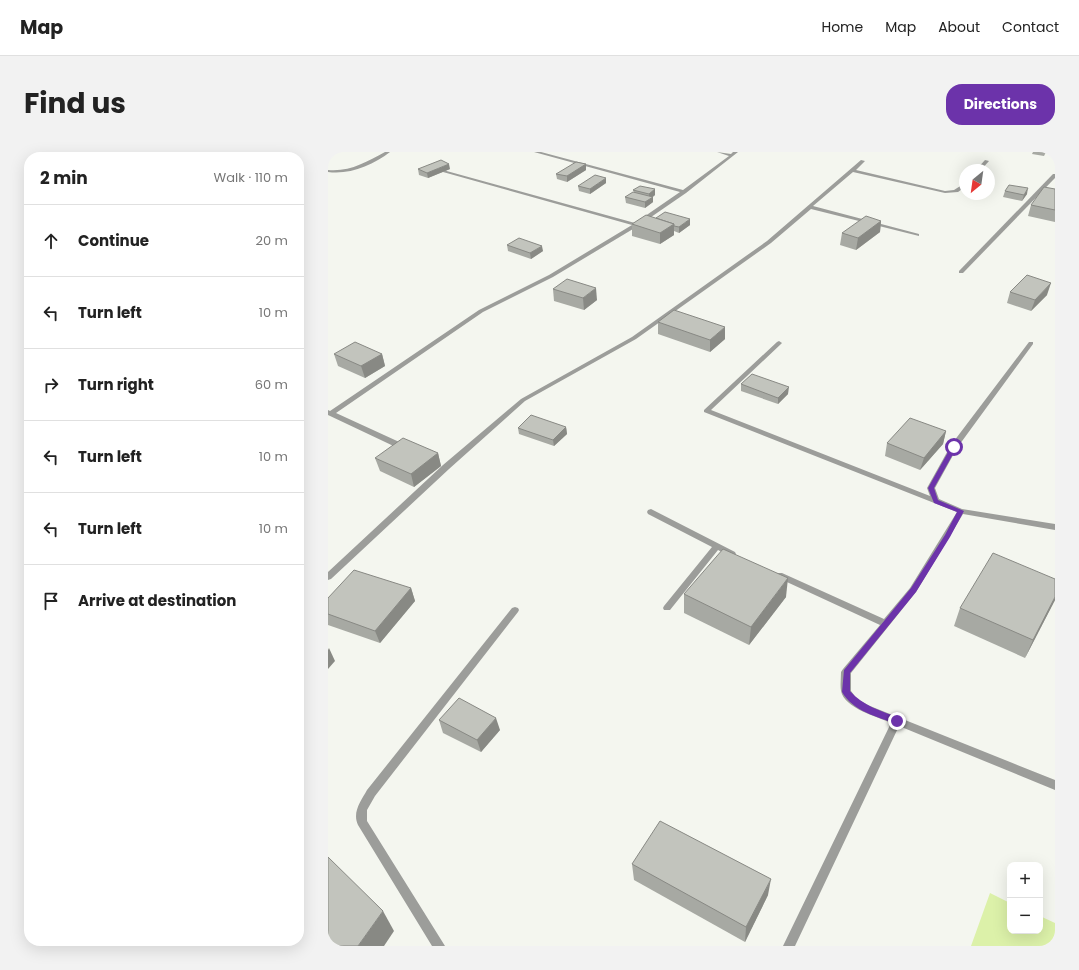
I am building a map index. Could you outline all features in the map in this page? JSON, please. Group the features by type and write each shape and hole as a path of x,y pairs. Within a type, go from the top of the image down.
{"street":[{"path":"328,171 342,173 351,171 388,152"},
{"path":"536,152 684,192"},
{"path":"719,152 734,154"},
{"path":"329,413 481,311 551,276 636,226 734,154"},
{"path":"328,577 446,466 523,400 634,338 769,242 862,161"},
{"path":"984,164 987,161"},
{"path":"852,170 945,192 954,193 959,191"},
{"path":"445,171 636,226"},
{"path":"961,272 1055,175"},
{"path":"1036,194 1042,196"},
{"path":"810,207 917,234"},
{"path":"779,343 706,411 961,511 1055,527"},
{"path":"936,501 931,488 954,447 1032,343"},
{"path":"329,413 410,450"},
{"path":"439,463 446,466"},
{"path":"961,511 913,590 846,672 846,692 854,702 867,709 1055,785"},
{"path":"651,512 716,547 738,556"},
{"path":"667,608 716,547"},
{"path":"773,572 886,624"},
{"path":"439,946 362,822 362,809 371,793 515,610"},
{"path":"789,946 897,721"}],"green space":[{"path":"990,893 1007,902 1007,934 1043,934 1043,917 1055,923 1055,946 971,946"}],"building":[{"path":"441,160 449,164 427,173 418,169"},
{"path":"576,162 586,164 567,176 556,174"},
{"path":"595,175 606,178 590,189 578,186"},
{"path":"1009,185 1028,188 1024,195 1005,191"},
{"path":"640,186 655,189 649,194 633,190"},
{"path":"1044,187 1055,189 1055,210 1031,205"},
{"path":"633,192 653,197 645,202 625,197"},
{"path":"665,212 690,219 679,227 674,226 674,224 656,218"},
{"path":"646,215 674,224 660,233 632,224"},
{"path":"866,216 881,221 858,238 842,233"},
{"path":"519,238 542,246 530,253 507,245"},
{"path":"1027,275 1051,283 1035,300 1010,292"},
{"path":"567,279 596,288 583,298 553,289"},
{"path":"674,310 725,327 710,340 658,322"},
{"path":"355,342 382,354 361,366 334,354"},
{"path":"752,374 789,387 778,398 741,384"},
{"path":"531,415 566,427 553,440 518,428"},
{"path":"910,418 946,431 924,458 887,443"},
{"path":"403,438 438,453 411,474 375,458"},
{"path":"723,549 788,578 751,627 684,594"},
{"path":"993,553 1055,579 1055,597 1033,640 960,608"},
{"path":"354,570 411,588 375,631 328,614 328,598"},
{"path":"459,698 496,718 477,740 439,720"},
{"path":"660,821 771,879 746,927 632,864"},
{"path":"328,857 383,911 358,946 328,946"}],"route":[{"path":"897,721 854,702 846,692 846,672 913,590 961,511 936,501 931,488 954,447"}]}
